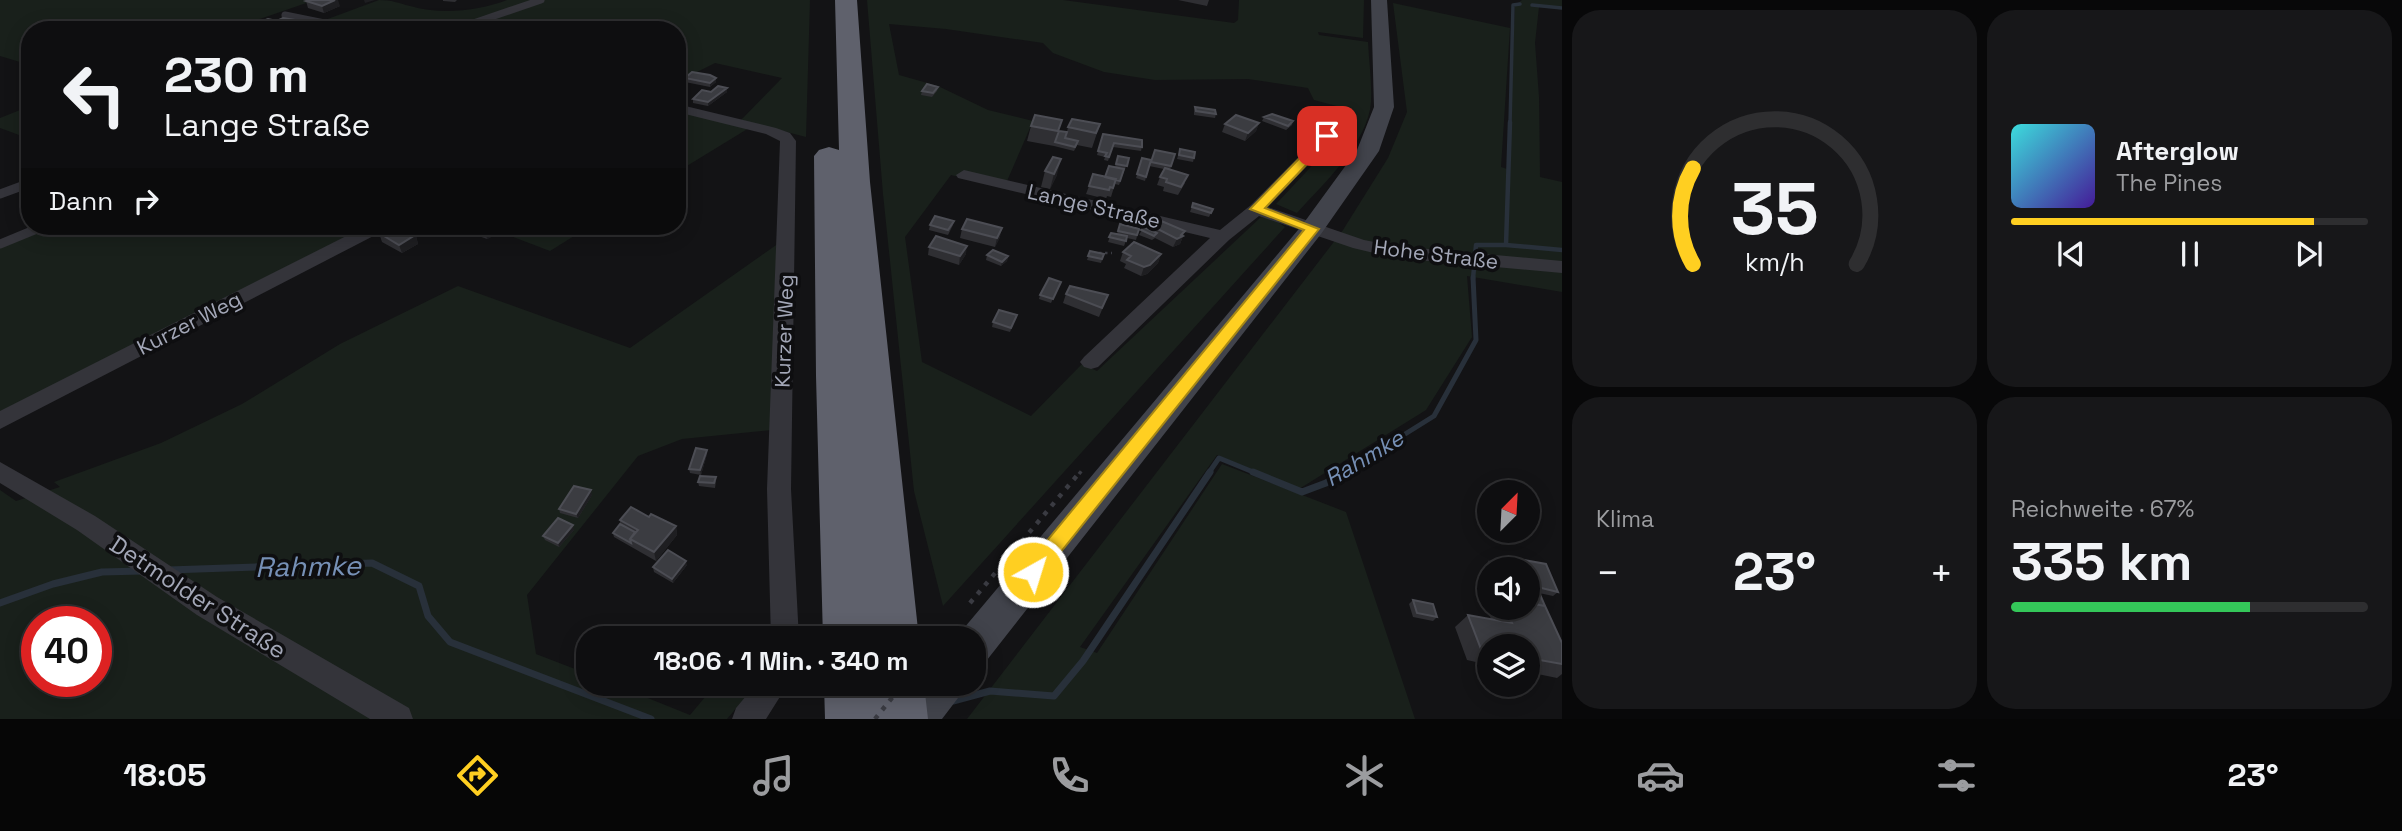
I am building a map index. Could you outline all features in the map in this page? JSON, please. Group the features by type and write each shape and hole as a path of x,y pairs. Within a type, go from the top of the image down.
{"highway":[{"path":"827,0 836,376 848,626"},
{"path":"846,0 855,182 892,626"}],"street":[{"path":"986,631 1312,229 1368,151 1384,107 1379,0"},
{"name":"Kurzer Weg","path":"686,110 771,131 785,136 788,141 779,489 784,626"},
{"path":"1091,362 1223,236 1257,209 1342,121"},
{"name":"Lange Straße","path":"964,175 1223,236"},
{"path":"1257,209 1312,229"},
{"name":"Hohe Straße","path":"1312,229 1395,252 1562,267"},
{"name":"Kurzer Weg","path":"0,421 362,235"},
{"name":"Detmolder Straße","path":"0,471 86,523 207,606 398,719"},
{"path":"747,719 765,696"}],"lane":[{"path":"479,21 541,0"},
{"path":"285,15 315,21"},
{"path":"0,194 21,186"},
{"path":"0,244 22,235"}],"path":[{"path":"1090,254 1112,253"}],"shaded area":[{"path":"0,0 315,0 254,21 21,21 21,62 0,56"},
{"path":"379,0 446,11 484,7 507,0 810,0 806,137 741,120 782,78 715,63 686,78 686,21 325,20"},
{"path":"867,0 1063,0 1234,23 1238,20 1239,0 1364,0 1363,38 1318,32 1319,35 1368,42 1371,102 1368,117 1362,133 1343,162 1297,213 1276,204 1353,122 1339,117 1348,109 1314,100 1308,88 1248,79 1155,80 1104,72 1053,53 1043,43 889,24 899,75 938,86 988,110 1033,121 1004,188 951,175 905,237 922,362 1031,416 1082,364 1097,371 1261,217 1275,220 1285,227 943,606 914,491 883,194"},
{"path":"1522,0 1562,0 1562,7 1531,5 1539,7 1535,43 1540,177 1562,182 1562,292 1467,276 1472,337 1426,410 1299,489 1217,455 1080,647 1097,653 1222,464 1346,512 1415,719 967,719 1343,230 1388,158 1407,112 1393,3 1510,28 1501,167 1507,169 1515,5 1521,5 1518,3"},
{"path":"21,110 21,136 0,128 0,118"},
{"path":"686,113 749,128 686,166"},
{"path":"32,235 349,235 0,413 0,248"},
{"path":"508,235 576,235 550,251"},
{"path":"779,243 772,430 682,439 638,456 527,595 536,654 576,669 576,696 643,696 690,715 706,696 747,696 727,719 0,719 0,490 16,501 60,487 54,482 161,443 242,404 340,344 458,286 630,348"}],"building":[{"path":"335,0 322,6 306,1"},
{"path":"283,18 301,21 277,21"},
{"path":"692,72 716,78 710,83 686,77"},
{"path":"927,84 938,87 933,93 922,91"},
{"path":"718,86 727,88 708,102 693,99 702,90 711,92"},
{"path":"1195,107 1215,110 1216,114 1196,111"},
{"path":"1272,114 1293,121 1288,126 1264,117"},
{"path":"1035,115 1062,120 1058,131 1031,126"},
{"path":"1236,115 1259,123 1248,133 1225,124"},
{"path":"1072,119 1100,124 1096,133 1068,127"},
{"path":"1059,131 1067,132 1065,138 1078,141 1075,147 1055,142"},
{"path":"1103,134 1142,140 1142,147 1114,143 1109,157 1105,156 1107,153 1098,151"},
{"path":"1180,149 1195,152 1194,158 1179,155"},
{"path":"1155,150 1175,154 1171,166 1151,162"},
{"path":"1118,156 1129,158 1127,166 1116,164"},
{"path":"1053,157 1061,159 1054,174 1045,171"},
{"path":"1142,158 1151,160 1146,177 1137,174"},
{"path":"1109,166 1124,169 1120,181 1105,177"},
{"path":"1165,168 1188,175 1181,187 1160,177"},
{"path":"1093,174 1116,179 1113,188 1110,187 1109,190 1089,186"},
{"path":"1193,203 1213,209 1211,213 1192,207"},
{"path":"935,216 954,221 948,230 930,225"},
{"path":"1152,217 1185,231 1181,235 1183,236 1177,239 1146,223"},
{"path":"967,219 1002,228 997,238 962,229"},
{"path":"1120,224 1139,229 1137,235 1118,231"},
{"path":"1144,227 1157,233 1154,236 1141,230"},
{"path":"1111,233 1127,236 1126,241 1109,237"},
{"path":"382,235 415,235 399,245"},
{"path":"936,236 967,246 960,256 929,247"},
{"path":"1134,242 1161,254 1144,267 1127,260 1131,256 1123,252"},
{"path":"993,250 1008,256 1002,262 987,255"},
{"path":"1090,251 1104,254 1102,259 1088,256"},
{"path":"1049,278 1061,282 1053,299 1040,295"},
{"path":"1070,286 1108,295 1102,308 1066,294"},
{"path":"999,310 1017,315 1011,328 993,322"},
{"path":"696,448 707,450 700,470 689,469"},
{"path":"700,476 716,477 714,483 698,482"},
{"path":"574,486 591,490 576,514 559,509"},
{"path":"631,507 649,517 651,514 676,526 654,552 630,539 638,530 620,520"},
{"path":"558,518 573,525 558,543 543,536"},
{"path":"620,524 635,532 630,539 631,543 613,533"},
{"path":"668,550 686,561 672,579 653,567"},
{"path":"1540,563 1546,564 1558,592 1540,588"},
{"path":"1413,600 1433,604 1437,617 1417,613"},
{"path":"1540,605 1545,606 1562,643 1562,664 1540,660 1540,634 1477,634 1477,639 1468,615 1477,617 1477,620 1512,623 1511,620 1540,620"}],"waterway":[{"name":"Rahmke","path":"1510,124 1513,5 1520,4"},
{"name":"Rahmke","path":"1532,5 1562,8"},
{"name":"Rahmke","path":"1506,245 1510,122"},
{"name":"Rahmke","path":"1473,278 1476,245 1506,245"},
{"path":"1506,245 1562,250"},
{"name":"Rahmke","path":"1341,474 1434,416 1476,340 1473,278"},
{"name":"Rahmke","path":"1208,474 1219,458 1258,474"},
{"name":"Rahmke","path":"953,701 990,691 1054,696 1083,661 1210,472"},
{"name":"Rahmke","path":"1253,472 1302,492 1326,483 1344,472"},
{"name":"Rahmke","path":"169,570 372,563 419,586 428,616 450,642 651,719"},
{"name":"Rahmke","path":"0,603 53,584 102,572 142,571"}],"route":[{"path":"1033,572 1312,229 1257,209 1327,136"}]}
